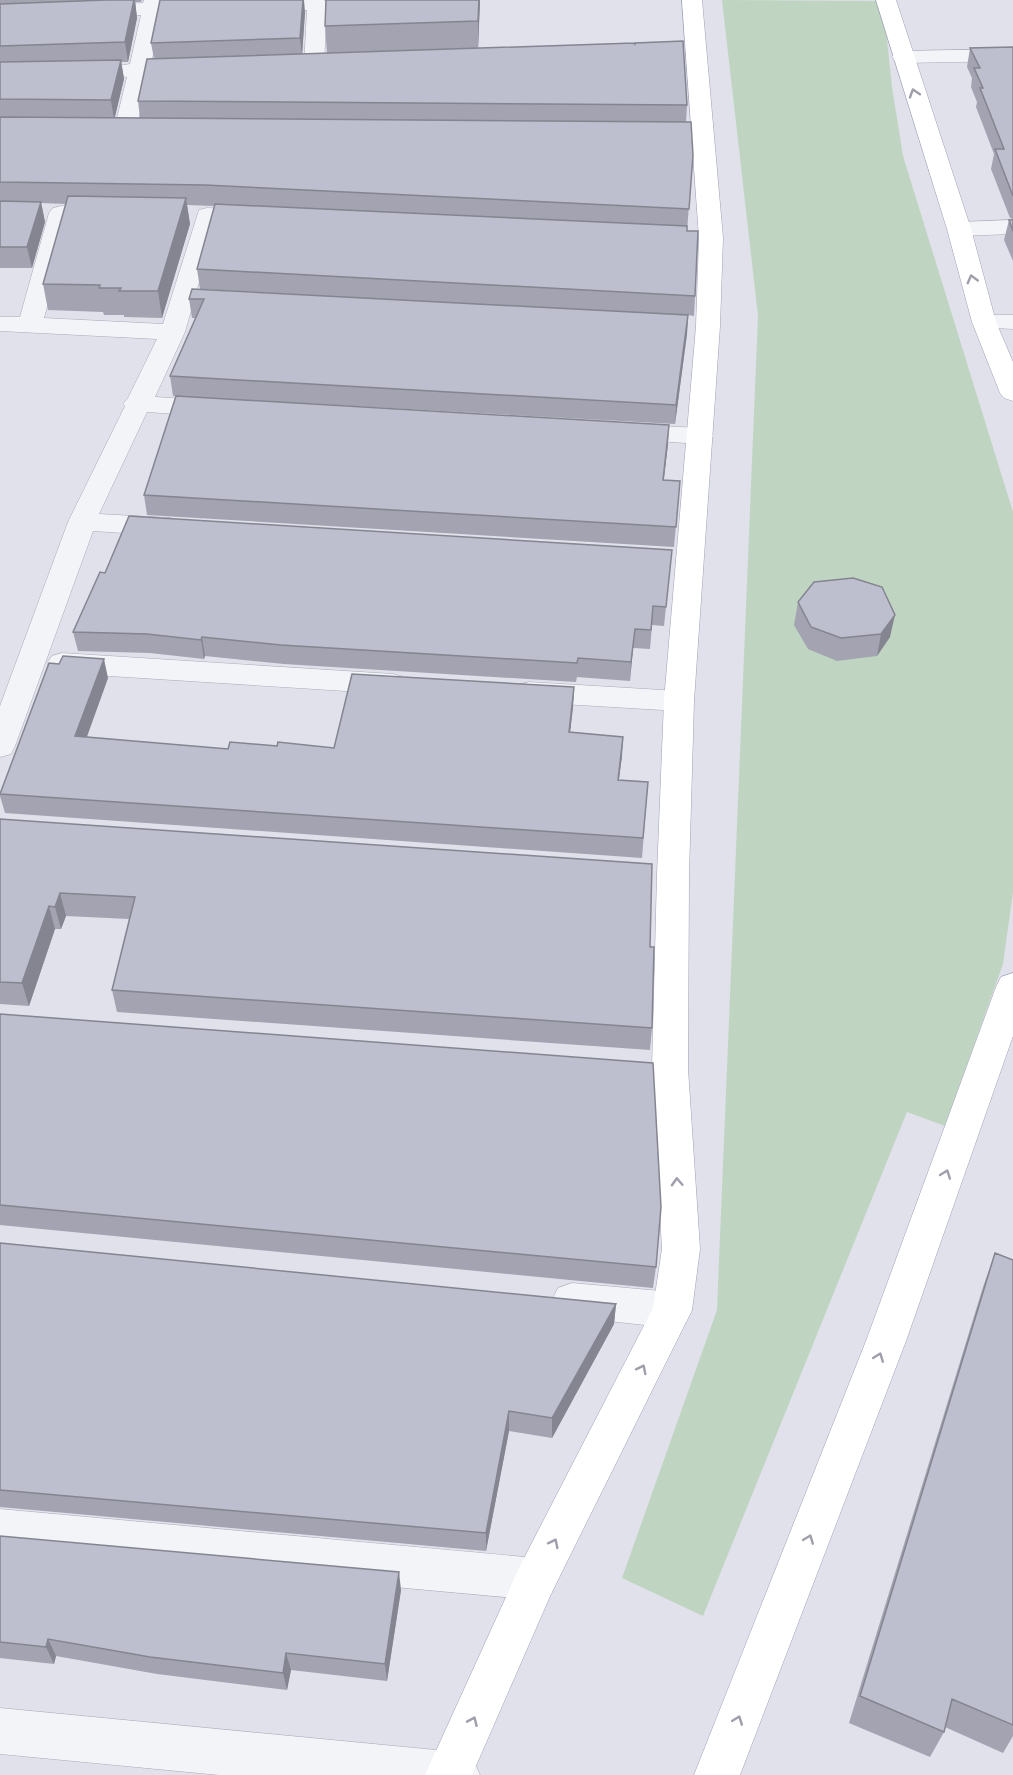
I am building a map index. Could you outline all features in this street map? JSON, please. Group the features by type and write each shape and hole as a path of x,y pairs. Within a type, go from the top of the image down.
{"main road":[{"path":"451,1775 536,1579 672,1310 681,1249 661,874 676,832 679,559 700,436 696,325 699,238 684,51 692,0"},
{"path":"886,0 902,57 959,229 984,322 1013,393"},
{"path":"717,1775 1006,1028 1013,987"}],"street":[{"path":"246,6 316,2 314,65"},
{"path":"0,15 153,4 223,7"},
{"path":"124,130 153,4"},
{"path":"902,57 1013,55"},
{"path":"291,65 338,64"},
{"path":"105,71 209,68"},
{"path":"102,130 148,130"},
{"path":"30,325 51,213 129,214"},
{"path":"0,746 82,522 136,404 173,332 196,299 196,215 279,218"},
{"path":"959,229 1013,227"},
{"path":"984,322 1013,322"},
{"path":"0,324 173,332"},
{"path":"136,404 242,410"},
{"path":"594,430 700,436"},
{"path":"82,522 201,529"},
{"path":"33,661 416,685"},
{"path":"500,690 679,701"},
{"path":"635,1066 670,1069"},
{"path":"542,1297 672,1310"},
{"path":"0,1530 536,1579"},
{"path":"0,1731 451,1775"}],"green space":[{"path":"722,0 883,1 892,87 903,156 1013,512 1013,892 1003,964 945,1126 907,1112 703,1616 622,1578 717,1310 758,316"}],"building":[{"path":"134,0 125,42 0,46 0,4"},
{"path":"160,0 303,0 300,38 151,43"},
{"path":"326,0 479,0 478,21 325,26"},
{"path":"683,41 687,105 138,101 147,59 634,43 635,45 635,43"},
{"path":"1013,47 1013,196 995,149 1004,149 980,88 983,88 974,68 980,68 970,48"},
{"path":"121,60 111,100 0,99 0,62"},
{"path":"0,117 691,122 693,155 689,209 205,185 0,182"},
{"path":"68,196 186,198 158,291 119,291 121,288 99,288 100,285 43,284"},
{"path":"0,201 41,202 27,247 0,247"},
{"path":"215,204 687,226 687,231 698,231 695,296 197,269"},
{"path":"192,289 688,315 676,405 170,376 204,299 189,299"},
{"path":"176,396 669,425 663,480 680,481 676,527 144,495"},
{"path":"129,516 672,550 666,607 653,606 651,630 635,629 631,662 578,658 577,663 281,645 202,637 201,640 147,634 73,632 100,572 105,573"},
{"path":"853,578 882,587 895,615 881,634 841,638 811,627 798,602 814,582"},
{"path":"63,656 104,659 75,736 228,749 230,742 277,746 278,742 334,748 352,674 574,687 569,732 623,737 618,780 648,782 643,838 0,794 49,663 59,664"},
{"path":"0,819 652,864 650,947 654,947 652,1028 112,990 135,897 60,893 55,907 49,906 22,983 0,982"},
{"path":"0,1014 653,1063 661,1207 656,1267 0,1205"},
{"path":"0,1243 616,1304 552,1418 509,1411 486,1533 0,1490"},
{"path":"995,1253 1013,1260 1013,1725 952,1699 944,1732 860,1696"},
{"path":"0,1536 399,1572 385,1664 286,1653 283,1673 150,1657 48,1639 46,1647 0,1642"}]}
